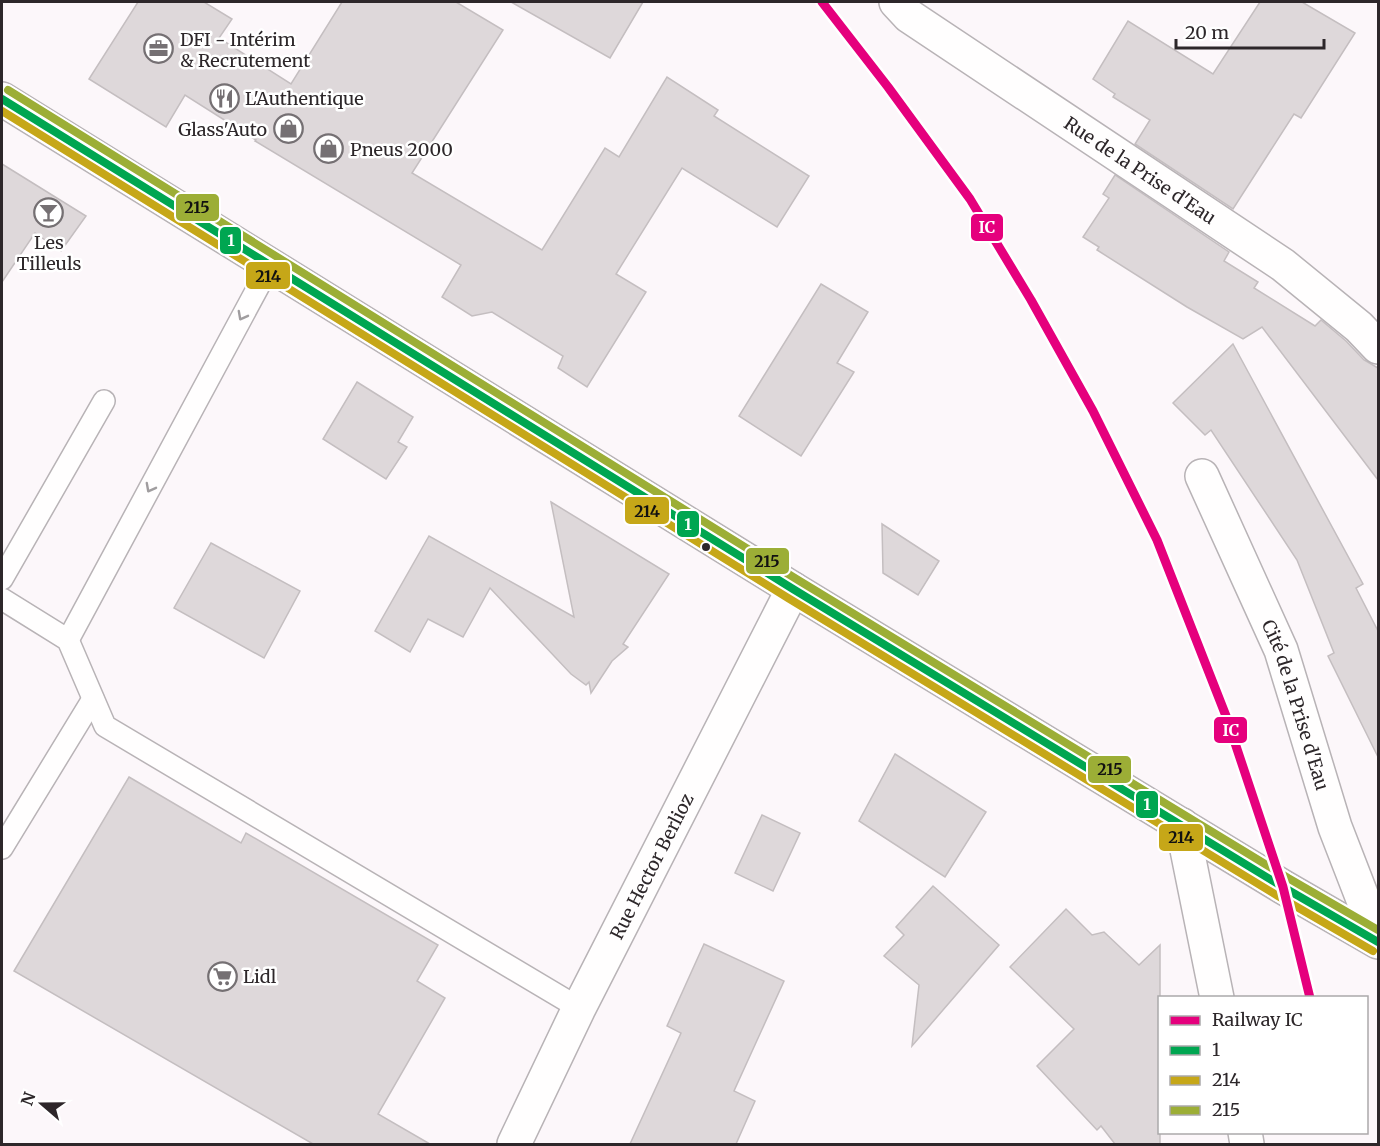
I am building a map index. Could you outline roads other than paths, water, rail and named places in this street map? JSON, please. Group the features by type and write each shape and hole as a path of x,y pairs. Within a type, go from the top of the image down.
{"street":[{"name":"Rue de la Prise d'Eau","path":"896,2 909,16 1283,265 1359,327 1378,347"},
{"path":"2,99 793,589 1283,887 1378,940"},
{"name":"Cité de la Prise d'Eau","path":"1202,476 1281,650 1335,827 1378,940"},
{"name":"Rue Hector Berlioz","path":"514,1144 579,1008 793,589"},
{"path":"1182,825 1217,996"}],"lane":[{"path":"68,640 270,265"},
{"path":"2,579 104,401"},
{"path":"2,598 68,640 105,726 579,1008"},
{"path":"2,848 93,699"}],"rail line":[{"name":"IC","path":"822,2 970,199 1031,300 1093,411 1157,540 1226,716 1283,887 1310,996"}],"place":[{"name":"DFI - Intérim & Recrutement","path":"159,49"},
{"name":"L'Authentique","path":"224,98"},
{"name":"Glass'Auto","path":"288,129"},
{"name":"Pneus 2000","path":"329,149"},
{"name":"Les Tilleuls","path":"49,213"},
{"name":"Lidl","path":"222,976"}]}
